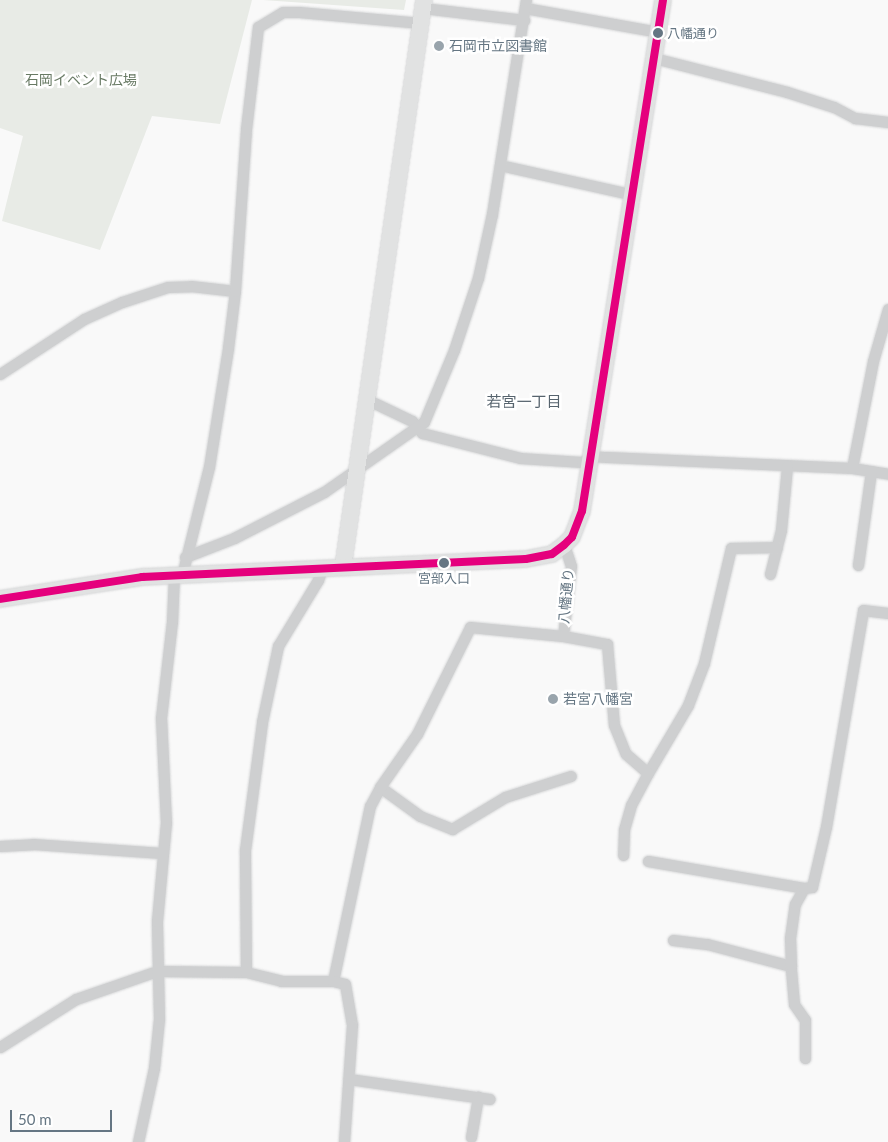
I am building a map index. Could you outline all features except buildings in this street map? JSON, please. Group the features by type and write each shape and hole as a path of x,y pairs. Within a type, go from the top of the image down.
{"street":[{"path":"0,599 142,577 526,559 552,554 564,545 572,537 579,524 634,195 663,0"},
{"path":"185,557 271,521 324,492 424,422 454,350 478,278 492,214 526,4 658,32"},
{"path":"138,1142 154,1068 159,1020 157,971 158,921 162,852 166,823 161,718 178,575 185,557 209,467 224,376 235,291 246,129 258,27 284,12 423,10 524,20"},
{"path":"343,568 423,10"},
{"path":"654,58 788,92 834,107 854,118 888,122"},
{"path":"500,165 634,195"},
{"path":"0,374 84,319 122,302 168,287 191,286 235,291"},
{"path":"852,468 873,361 888,309"},
{"path":"366,399 412,421 422,433 520,458 582,462 591,456 852,468 888,474"},
{"path":"770,574 781,530 787,466"},
{"path":"858,565 871,471"},
{"name":"八幡通り","path":"563,636 571,566 564,545"},
{"path":"622,855 624,830 631,805 688,705 704,663 731,548 777,546"},
{"path":"246,972 245,850 263,715 278,646 318,580 322,568"},
{"path":"648,861 804,888 812,887 826,827 863,610 888,613"},
{"path":"333,980 367,818 380,787 417,734 470,628 563,636 607,644 614,725 626,754 648,773"},
{"path":"380,787 420,816 452,829 505,797 570,776"},
{"path":"0,846 33,844 162,852"},
{"path":"804,888 795,904 790,938 794,1004 805,1020 805,1058"},
{"path":"673,940 707,944 791,966"},
{"path":"0,1047 76,999 157,971 246,972 281,981 333,980 345,984 350,1001 352,1025 344,1142"},
{"path":"349,1080 490,1099"},
{"path":"471,1136 478,1097"}],"green space":[{"name":"石岡イベント広場","path":"0,0 252,0 220,124 152,116 100,250 2,221 23,136 0,128"},
{"path":"263,0 406,0 404,10"}],"transit line":[{"path":"0,599 142,577 526,559 552,554 564,545 572,537 582,511 663,0"}],"place":[{"name":"八幡通り","path":"658,33"},
{"name":"石岡市立図書館","path":"439,46"},
{"name":"宮部入口","path":"444,563"},
{"name":"若宮八幡宮","path":"553,699"}],"district":[{"name":"若宮一丁目","path":"524,402"}]}
